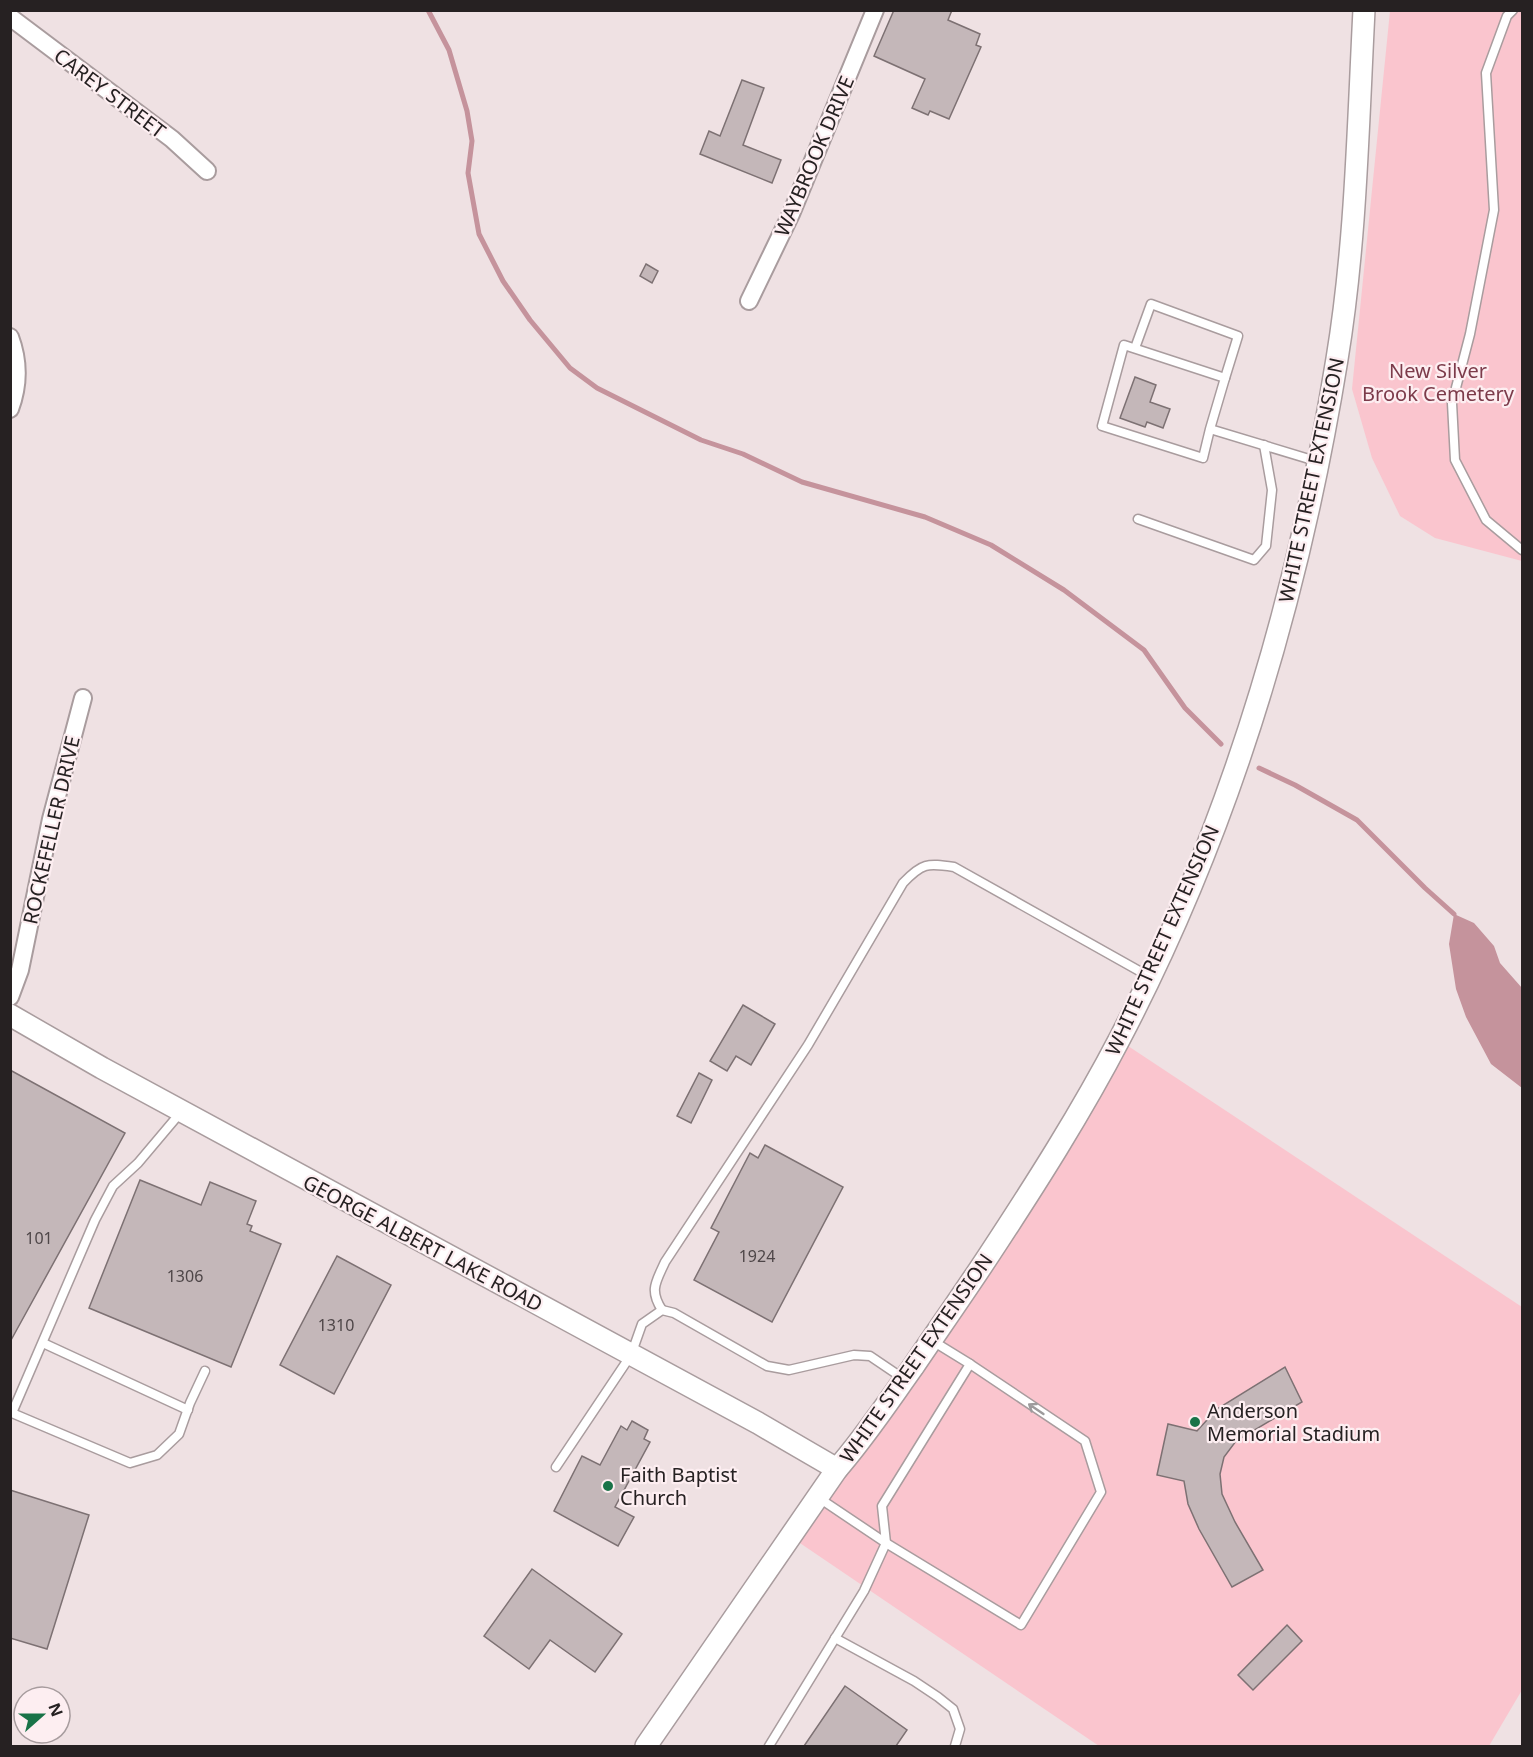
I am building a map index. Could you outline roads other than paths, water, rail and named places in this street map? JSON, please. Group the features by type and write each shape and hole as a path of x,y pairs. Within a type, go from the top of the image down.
{"street":[{"name":"WAYBROOK DRIVE","path":"749,301 791,214 875,10"},
{"name":"WHITE STREET EXTENSION","path":"646,1746 837,1469 863,1439 1027,1197 1119,1040 1186,897 1241,754 1298,560 1319,462 1338,355 1346,292 1354,196 1364,10"},
{"name":"CAREY STREET","path":"10,17 172,139 207,171"},
{"path":"10,337 15,351 17,374 15,394 10,409"},
{"name":"ROCKEFELLER DRIVE","path":"10,997 20,970 51,819 83,698"},
{"name":"GEORGE ALBERT LAKE ROAD","path":"10,1015 182,1112 758,1423 837,1469"}],"lane":[{"path":"1513,10 1508,16 1486,73 1494,210 1470,334 1452,403 1455,460 1486,520 1522,550"},
{"path":"1135,348 1151,304 1238,336 1203,458 1102,426 1124,345 1225,378"},
{"path":"1210,429 1319,462"},
{"path":"1138,519 1254,560 1266,546 1272,490 1264,445"},
{"path":"904,1379 870,1356 854,1355 789,1370 767,1366 674,1313 662,1310 656,1300 654,1287 665,1262 808,1045 903,883 915,869 932,863 954,867 1150,977"},
{"path":"182,1112 138,1163 113,1186 95,1220 11,1413 130,1463 157,1455 179,1434 205,1371"},
{"path":"556,1467 631,1355 642,1324 662,1310"},
{"path":"818,1497 886,1543 1021,1624 1101,1492 1085,1442 931,1340"},
{"path":"43,1343 188,1410"},
{"path":"769,1746 864,1591 886,1543 882,1506 970,1364"},
{"path":"835,1638 914,1681 953,1709 960,1729 955,1746"}],"waterway":[{"path":"428,10 449,50 467,111 472,141 468,173 479,234 503,281 530,320 570,368 597,388 701,440 743,454 802,482 925,517 991,545 1064,590 1144,650 1185,708 1221,744"},
{"path":"1259,768 1295,785 1357,820 1454,914"}],"place":[{"name":"Anderson Memorial Stadium","path":"1195,1422"},
{"name":"Faith Baptist Church","path":"608,1486"}],"park label":[{"name":"New Silver Brook Cemetery","path":"1438,382"}]}
